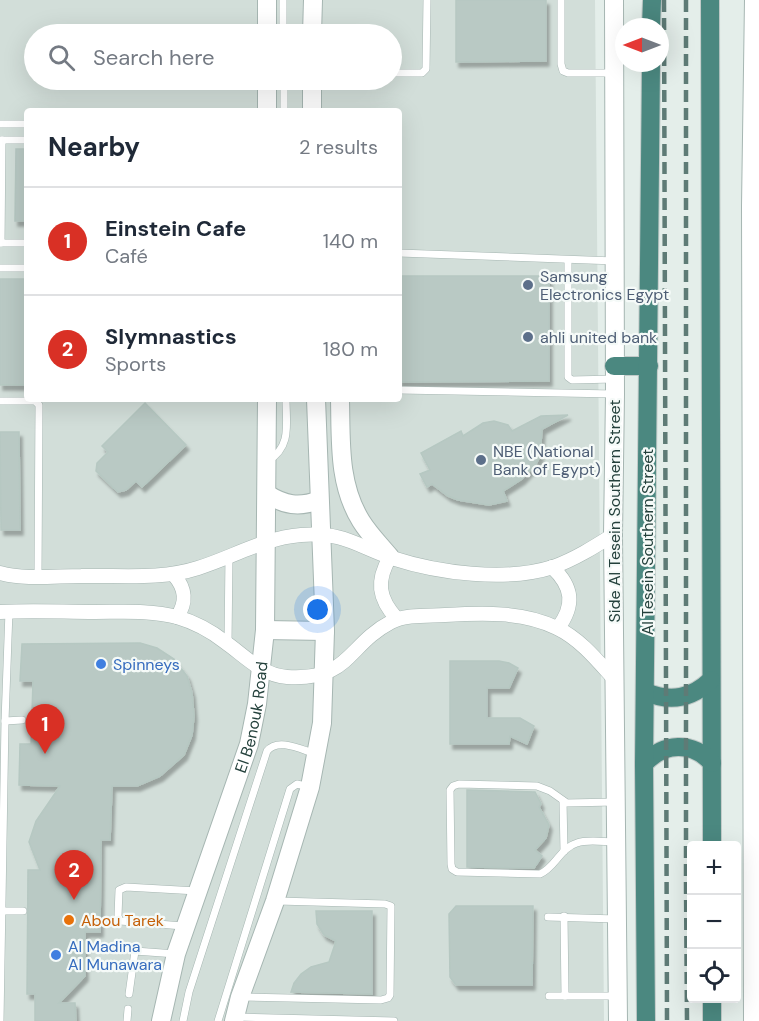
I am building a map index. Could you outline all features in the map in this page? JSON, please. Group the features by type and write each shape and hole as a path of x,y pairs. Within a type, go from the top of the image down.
{"highway":[{"path":"651,18 652,0"},
{"path":"710,0 712,841"},
{"name":"Al Tesein Southern Street","path":"646,1021 644,764 651,72"},
{"path":"614,380 649,366"},
{"path":"646,692 665,699 686,697 711,680"},
{"path":"644,764 665,748 682,746 699,752 712,763"},
{"path":"712,1003 712,1021"}],"street":[{"path":"267,0 267,24"},
{"path":"312,24 313,0"},
{"name":"Side Al Tesein Southern Street","path":"614,0 613,535 618,1021"},
{"path":"753,1021 756,875 752,801 756,639 754,0"},
{"path":"267,90 267,108"},
{"path":"312,90 312,108"},
{"name":"El Benouk Road","path":"161,1021 177,954 197,891 249,744 262,670 267,542 267,402"},
{"path":"229,1020 240,997 275,901 310,787 322,723 325,631 316,402"},
{"path":"340,402 343,470 353,505 368,531 390,557"},
{"path":"317,445 341,444"},
{"path":"267,494 286,504 294,505 311,504 319,500"},
{"path":"0,573 38,576 174,575 267,542 293,536 320,535 344,537 390,557 414,564 472,573 522,573 552,567 571,560 613,535"},
{"path":"390,557 383,569 382,596 387,609 397,619"},
{"path":"552,567 562,576 569,589 570,603 566,617 558,628"},
{"path":"174,575 184,590 185,599 183,609 177,617"},
{"path":"5,611 130,612 177,617 206,629 262,670 284,676 304,677 324,674 336,669 377,632 397,619 457,615 521,617 538,620 558,628 581,644 614,679"},
{"path":"265,630 325,631"}],"lane":[{"path":"283,0 283,24"},
{"path":"402,73 422,73 426,69 427,0"},
{"path":"561,0 561,64 563,71 568,73 615,73"},
{"path":"284,90 284,108"},
{"path":"0,124 24,124"},
{"path":"24,140 1,140 0,243 24,243"},
{"path":"402,253 615,261"},
{"path":"568,260 568,377 580,380 614,380"},
{"path":"0,268 24,268"},
{"path":"402,390 614,380"},
{"path":"0,401 24,401"},
{"path":"36,402 39,405 38,576"},
{"path":"267,462 277,456 284,445 286,402"},
{"path":"228,643 229,556"},
{"path":"0,1021 5,611"},
{"path":"5,721 22,720"},
{"path":"183,1021 189,992 267,751 278,744 317,754"},
{"path":"310,787 297,784 290,789 229,1020 394,1021"},
{"path":"615,802 575,804 563,801 550,791 537,786 459,784 453,786 450,790 451,864 452,869 457,872 540,874 550,868 564,851 578,842 616,842"},
{"path":"563,801 564,851"},
{"path":"186,926 120,921 118,916 119,890 126,887 197,891"},
{"path":"240,997 381,1000 390,995 391,906 275,901"},
{"path":"1,911 23,911"},
{"path":"564,916 565,996"},
{"path":"548,917 617,919"},
{"path":"129,994 135,951 177,954"},
{"path":"549,996 618,996"},
{"path":"127,1021 128,1009"}],"shaded area":[{"path":"0,0 595,0 604,1021 0,1021"}],"building":[{"path":"456,0 546,0 546,61 456,62"},
{"path":"16,149 24,149 24,221 15,221"},
{"path":"402,276 549,276 549,381 402,382"},
{"path":"0,279 24,279 24,385 0,385"},
{"path":"145,403 186,445 142,487 136,481 126,490 118,492 96,471 97,463 108,452 102,446"},
{"name":"NBE (National Bank of Egypt)","path":"568,415 542,429 540,456 522,479 503,491 507,501 489,505 458,500 448,496 432,484 427,487 420,474 430,470 421,453 461,431 463,436 483,423 494,421 508,425 512,431 541,416"},
{"path":"0,432 19,432 20,530 1,530"},
{"path":"140,643 157,648 174,659 187,676 192,693 194,716 192,735 184,755 160,776 137,786 112,786 110,840 101,840 100,932 85,932 85,976 59,1003 75,1003 76,1021 35,1021 35,994 27,994 28,870 40,870 29,842 36,821 60,786 19,785 20,744 31,744 33,681 20,681 22,644"},
{"path":"450,661 499,661 518,668 509,688 487,688 487,718 520,718 534,726 527,744 510,736 509,744 450,744"},
{"path":"467,790 535,792 541,804 539,807 549,825 546,838 535,850 542,856 534,868 467,867"},
{"path":"456,906 533,906 532,985 456,985 450,977 449,914"},
{"path":"316,911 372,911 372,994 291,992 301,974 311,967 329,962 336,941 324,935 317,924"}],"railway":[{"path":"664,0 667,1021"},
{"path":"686,0 687,1021"}],"place":[{"name":"Samsung Electronics Egypt","path":"528,285"},
{"name":"ahli united bank","path":"528,337"},
{"name":"NBE (National Bank of Egypt)","path":"481,460"},
{"name":"Spinneys","path":"101,664"},
{"name":"Einstein Cafe","path":"45,754"},
{"name":"Slymnastics","path":"74,900"},
{"name":"Abou Tarek","path":"69,920"},
{"name":"Al Madina Al Munawara","path":"56,955"}]}
